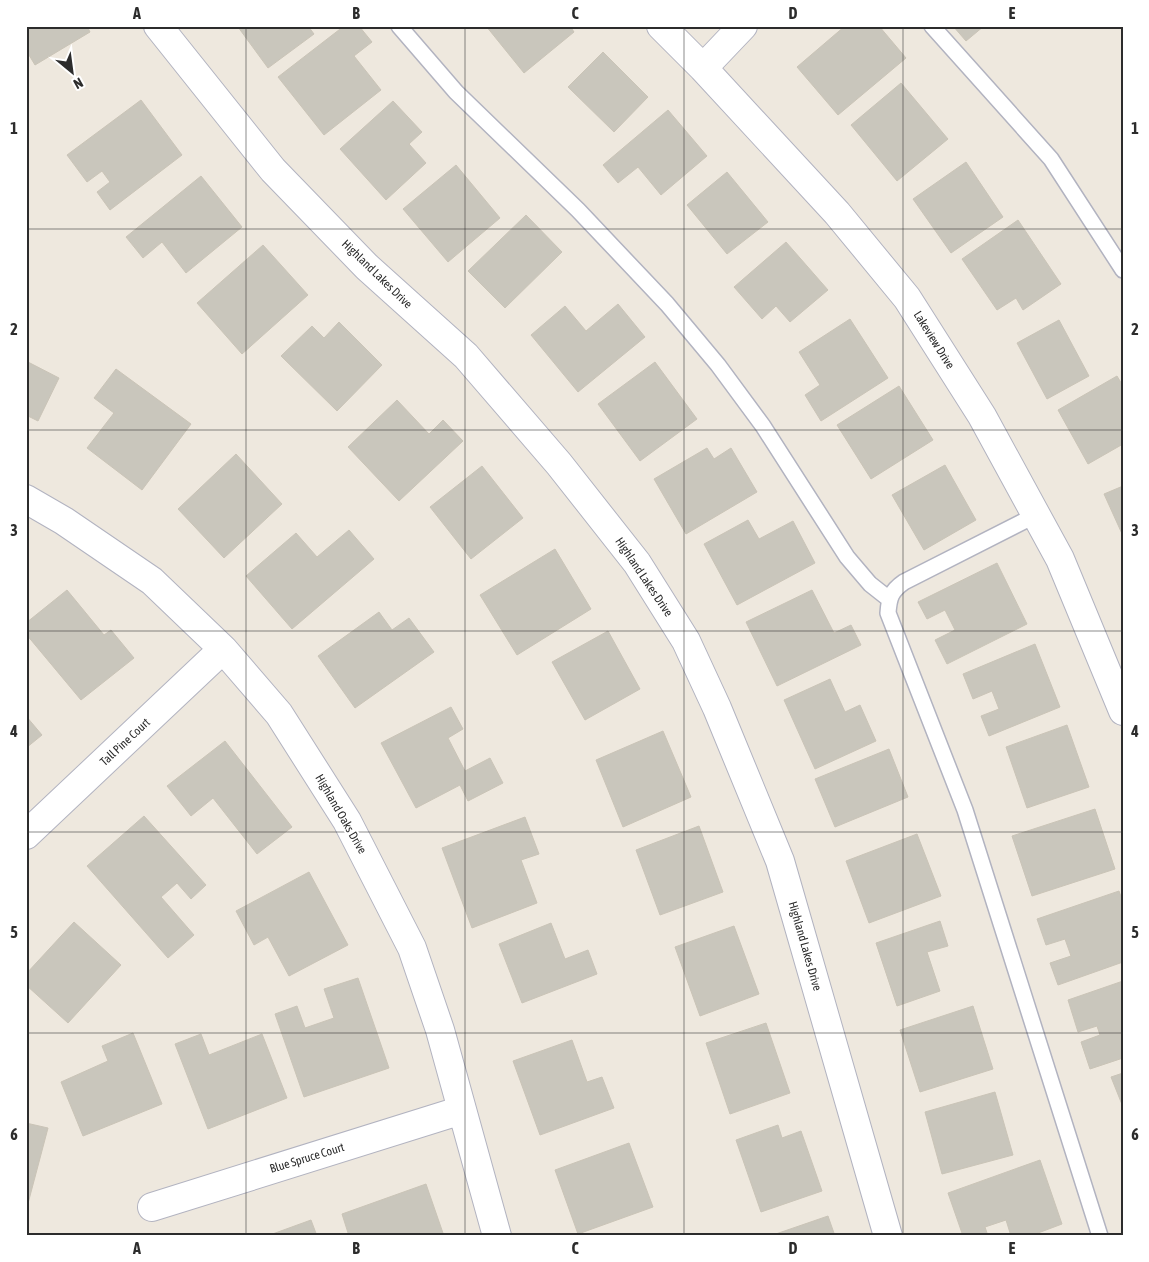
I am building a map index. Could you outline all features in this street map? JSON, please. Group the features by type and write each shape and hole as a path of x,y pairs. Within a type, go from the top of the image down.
{"street":[{"name":"Highland Lakes Drive","path":"158,26 273,170 367,267 466,356 553,457 637,563 686,641 718,708 780,861 888,1236"},
{"name":"Lakeview Drive","path":"661,26 703,68 837,213 907,298 982,416 1060,559 1123,711"},
{"path":"703,68 743,26"},
{"name":"Highland Oaks Drive","path":"26,499 64,521 152,581 223,649 279,714 347,821 412,948 440,1030 497,1236"},
{"name":"Tall Pine Court","path":"26,836 223,649"},
{"name":"Blue Spruce Court","path":"152,1207 462,1110"}],"lane":[{"path":"399,26 456,92 578,210 667,304 718,365 763,426 847,556 870,584 889,599"},
{"path":"932,26 1051,159 1123,270"},
{"path":"1036,514 904,582 893,590 889,599 888,614 965,810 1100,1236"}],"building":[{"path":"26,26 87,26 90,32 35,65 26,50"},
{"path":"239,26 308,26 314,34 268,68"},
{"path":"344,26 359,26 372,42 354,56 381,90 324,135 278,77"},
{"path":"486,26 570,26 574,32 524,73"},
{"path":"845,26 879,26 906,58 838,115 797,67"},
{"path":"953,26 984,26 966,41"},
{"path":"603,52 648,97 614,132 568,87"},
{"path":"901,83 948,139 897,181 851,125"},
{"path":"141,100 182,155 110,210 97,192 110,182 102,171 87,182 67,155"},
{"path":"393,101 422,132 409,144 426,163 386,200 340,149"},
{"path":"668,110 707,156 661,195 638,167 618,183 603,165"},
{"path":"966,162 1003,217 951,253 913,199"},
{"path":"456,165 500,218 448,262 403,209"},
{"path":"727,172 768,222 727,254 687,205"},
{"path":"201,176 242,227 186,273 162,242 143,258 126,237"},
{"path":"526,215 562,252 505,308 468,271"},
{"path":"1018,220 1061,284 1023,310 1016,298 997,310 962,259"},
{"path":"786,242 828,290 790,322 776,306 762,319 734,287"},
{"path":"263,245 308,295 242,354 197,303"},
{"path":"618,304 645,337 578,392 531,335 565,306 586,331"},
{"path":"850,319 888,378 821,421 805,395 820,385 799,352"},
{"path":"1059,320 1089,376 1047,399 1017,343"},
{"path":"339,322 382,365 337,411 281,356 312,326 324,338"},
{"path":"26,361 59,378 38,421 26,415"},
{"path":"655,362 697,419 640,461 598,404"},
{"path":"116,369 191,424 142,490 87,448 114,413 94,398"},
{"path":"1117,376 1123,386 1123,444 1088,464 1058,410"},
{"path":"899,386 933,440 871,479 837,425"},
{"path":"397,400 429,434 443,420 463,441 399,501 348,447"},
{"path":"707,448 714,459 731,448 757,492 686,534 654,479"},
{"path":"236,454 282,504 224,558 178,509"},
{"path":"945,465 976,520 924,550 892,495"},
{"path":"482,466 523,518 471,559 430,507"},
{"path":"1123,486 1123,536 1104,494"},
{"path":"748,520 759,539 793,521 815,563 737,605 704,544"},
{"path":"349,530 374,559 292,629 246,576 296,533 317,557"},
{"path":"555,549 591,609 517,655 480,595"},
{"path":"997,563 1027,624 947,664 935,640 955,630 945,610 927,619 918,602"},
{"path":"67,590 104,635 111,630 134,658 81,700 26,634 26,623"},
{"path":"812,590 834,633 851,625 861,645 777,686 746,622"},
{"path":"379,612 392,630 409,618 434,652 355,708 318,656"},
{"path":"608,631 640,689 585,720 552,662"},
{"path":"1035,644 1060,707 989,736 981,716 999,709 992,691 973,699 963,674"},
{"path":"830,679 845,712 860,705 876,741 815,769 784,700"},
{"path":"451,707 463,729 448,738 465,771 490,758 503,783 468,801 460,785 416,808 381,743"},
{"path":"26,716 42,735 26,748"},
{"path":"1067,725 1089,787 1027,808 1006,747"},
{"path":"663,731 691,797 623,827 596,760"},
{"path":"225,741 292,827 257,854 213,798 191,816 167,786"},
{"path":"889,749 908,797 835,827 815,779"},
{"path":"1095,809 1115,869 1032,896 1012,836"},
{"path":"144,816 206,885 191,899 177,883 161,897 194,935 168,958 87,866"},
{"path":"525,817 539,854 521,860 537,903 472,928 442,848"},
{"path":"699,826 723,892 660,915 636,850"},
{"path":"917,834 941,896 869,923 846,861"},
{"path":"309,872 348,945 289,976 268,937 254,945 236,911"},
{"path":"1119,891 1123,902 1123,962 1058,985 1050,963 1071,956 1065,939 1046,945 1037,919"},
{"path":"940,921 948,946 927,952 940,991 897,1006 876,943"},
{"path":"74,922 121,965 68,1023 26,985 26,974"},
{"path":"551,923 565,959 588,950 597,974 522,1003 499,944"},
{"path":"734,926 759,994 700,1016 675,947"},
{"path":"358,978 389,1068 304,1097 275,1014 297,1006 305,1028 334,1018 324,989"},
{"path":"1123,981 1123,1058 1090,1069 1081,1042 1100,1035 1097,1026 1078,1032 1068,1000"},
{"path":"973,1006 993,1069 920,1092 900,1030"},
{"path":"766,1023 790,1093 730,1114 706,1043"},
{"path":"133,1033 162,1104 83,1136 61,1082 108,1061 102,1046"},
{"path":"201,1034 209,1055 262,1034 287,1098 208,1129 175,1044"},
{"path":"572,1040 587,1082 602,1077 614,1108 540,1135 513,1061"},
{"path":"1123,1073 1123,1107 1111,1077"},
{"path":"995,1092 1013,1155 942,1174 925,1112"},
{"path":"26,1123 48,1128 26,1211"},
{"path":"778,1125 782,1138 801,1131 822,1191 761,1212 736,1140"},
{"path":"629,1143 653,1207 578,1234 555,1170"},
{"path":"1040,1160 1062,1224 1030,1236 1011,1236 1006,1220 985,1227 988,1236 963,1236 948,1193"},
{"path":"426,1184 444,1236 349,1236 342,1214"},
{"path":"828,1216 835,1236 770,1236"},
{"path":"311,1220 317,1236 267,1236"}]}
